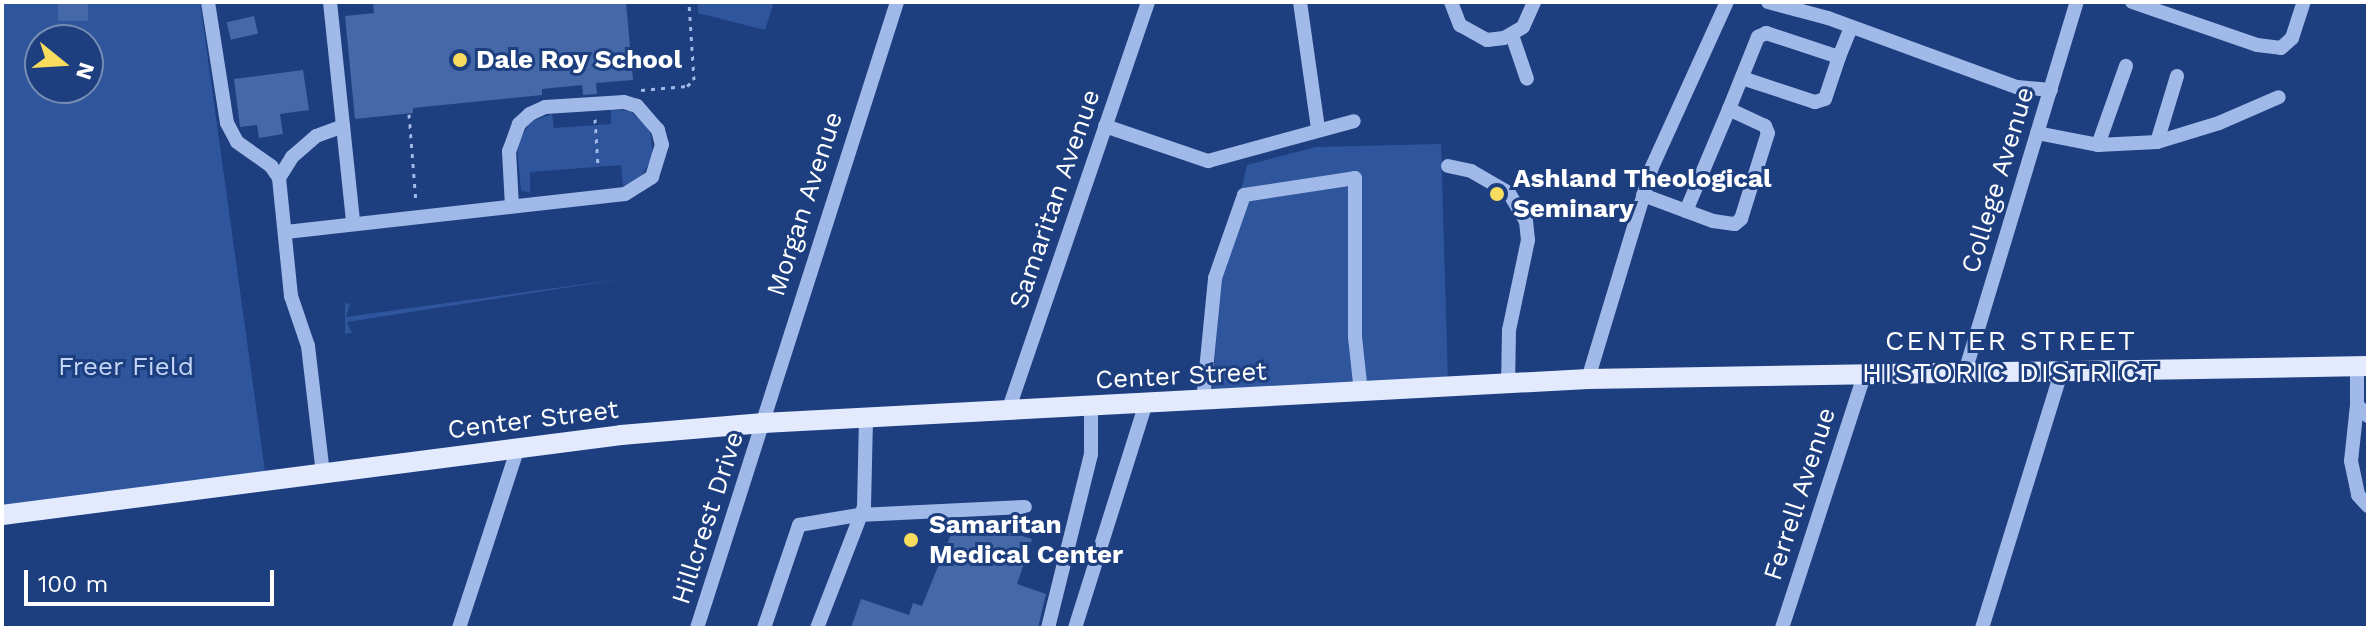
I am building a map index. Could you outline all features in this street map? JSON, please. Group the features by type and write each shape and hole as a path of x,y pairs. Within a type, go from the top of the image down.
{"main road":[{"name":"Center Street","path":"2,515 518,448 763,423 1588,379 2362,366"}],"street":[{"path":"208,2 227,123 237,142 271,166 279,178 291,296 308,346 323,473"},
{"path":"330,2 353,222"},
{"name":"Morgan Avenue","path":"763,423 897,2"},
{"name":"Samaritan Avenue","path":"1008,411 1148,2"},
{"path":"1300,2 1318,128"},
{"path":"1451,2 1470,33 1487,40 1512,35 1523,27 1534,2"},
{"path":"1588,379 1643,195 1727,2"},
{"path":"1768,2 1851,27 2017,87 2051,90"},
{"name":"College Avenue","path":"1965,372 2077,2"},
{"path":"2132,2 2257,45 2281,48 2292,38 2304,2"},
{"path":"1742,78 1815,102 1825,99 1851,27"},
{"path":"1686,211 1758,37 1766,33 1839,57"},
{"path":"1512,35 1527,79"},
{"path":"2098,145 2126,66"},
{"path":"2157,142 2177,76"},
{"path":"2037,133 2098,145 2157,142 2219,123 2279,97"},
{"path":"286,232 353,222 418,216 625,194 652,177 662,145 650,117 624,102 545,107 519,124 509,151 512,206"},
{"path":"1643,195 1713,221 1735,224 1741,219 1768,133 1765,126 1729,109"},
{"path":"1105,126 1208,161 1250,153 1318,128 1354,121"},
{"path":"279,178 292,157 316,136 343,126"},
{"path":"1448,166 1471,171 1509,193 1526,221 1528,240 1509,330 1508,385"},
{"path":"1203,401 1215,278 1244,195 1355,178 1355,337 1361,392"},
{"path":"2362,366 2351,461 2358,495 2368,506"},
{"path":"1982,628 2061,373"},
{"name":"Ferrell Avenue","path":"1782,628 1864,376"},
{"path":"1075,628 1146,403"},
{"path":"2357,405 2368,416"},
{"path":"1048,628 1091,454 1091,407"},
{"path":"817,628 865,497 866,418"},
{"name":"Hillcrest Drive","path":"697,628 763,423"},
{"path":"459,628 518,448"},
{"path":"764,628 799,525 859,515 1025,507"}],"path":[{"path":"626,91 687,86 694,80 689,2"},
{"path":"594,104 598,167"},
{"path":"409,114 418,216"}],"green space":[{"name":"Freer Field","path":"2,2 200,2 265,471 2,508"},
{"path":"698,2 774,2 765,30 698,13"},
{"path":"611,110 630,111 650,130 653,156 641,177 623,186 621,165 530,172 530,193 521,190 517,146 530,122 552,114 554,128 611,124"},
{"path":"1441,144 1448,381 1212,396 1221,277 1247,165 1316,147"},
{"path":"628,278 347,322 352,333 345,334 345,303 350,304 346,317"}],"building":[{"path":"58,2 88,2 88,21 58,21"},
{"name":"Dale Roy School","path":"373,2 626,2 633,80 596,83 597,94 583,95 582,85 542,89 542,95 413,108 413,113 355,119 345,16 374,13"},
{"path":"254,16 258,34 231,40 227,22"},
{"path":"303,70 309,110 280,114 283,134 259,138 257,125 240,127 234,79"},
{"path":"972,520 1032,539 1017,584 1046,594 1038,628 851,628 861,599 909,615 913,603 922,606 956,522"}],"place":[{"name":"Dale Roy School","path":"460,60"},
{"name":"Ashland Theological Seminary","path":"1497,194"},
{"name":"Samaritan Medical Center","path":"911,540"}],"district":[{"name":"CENTER STREET HISTORIC DISTRICT","path":"2011,357"}]}
